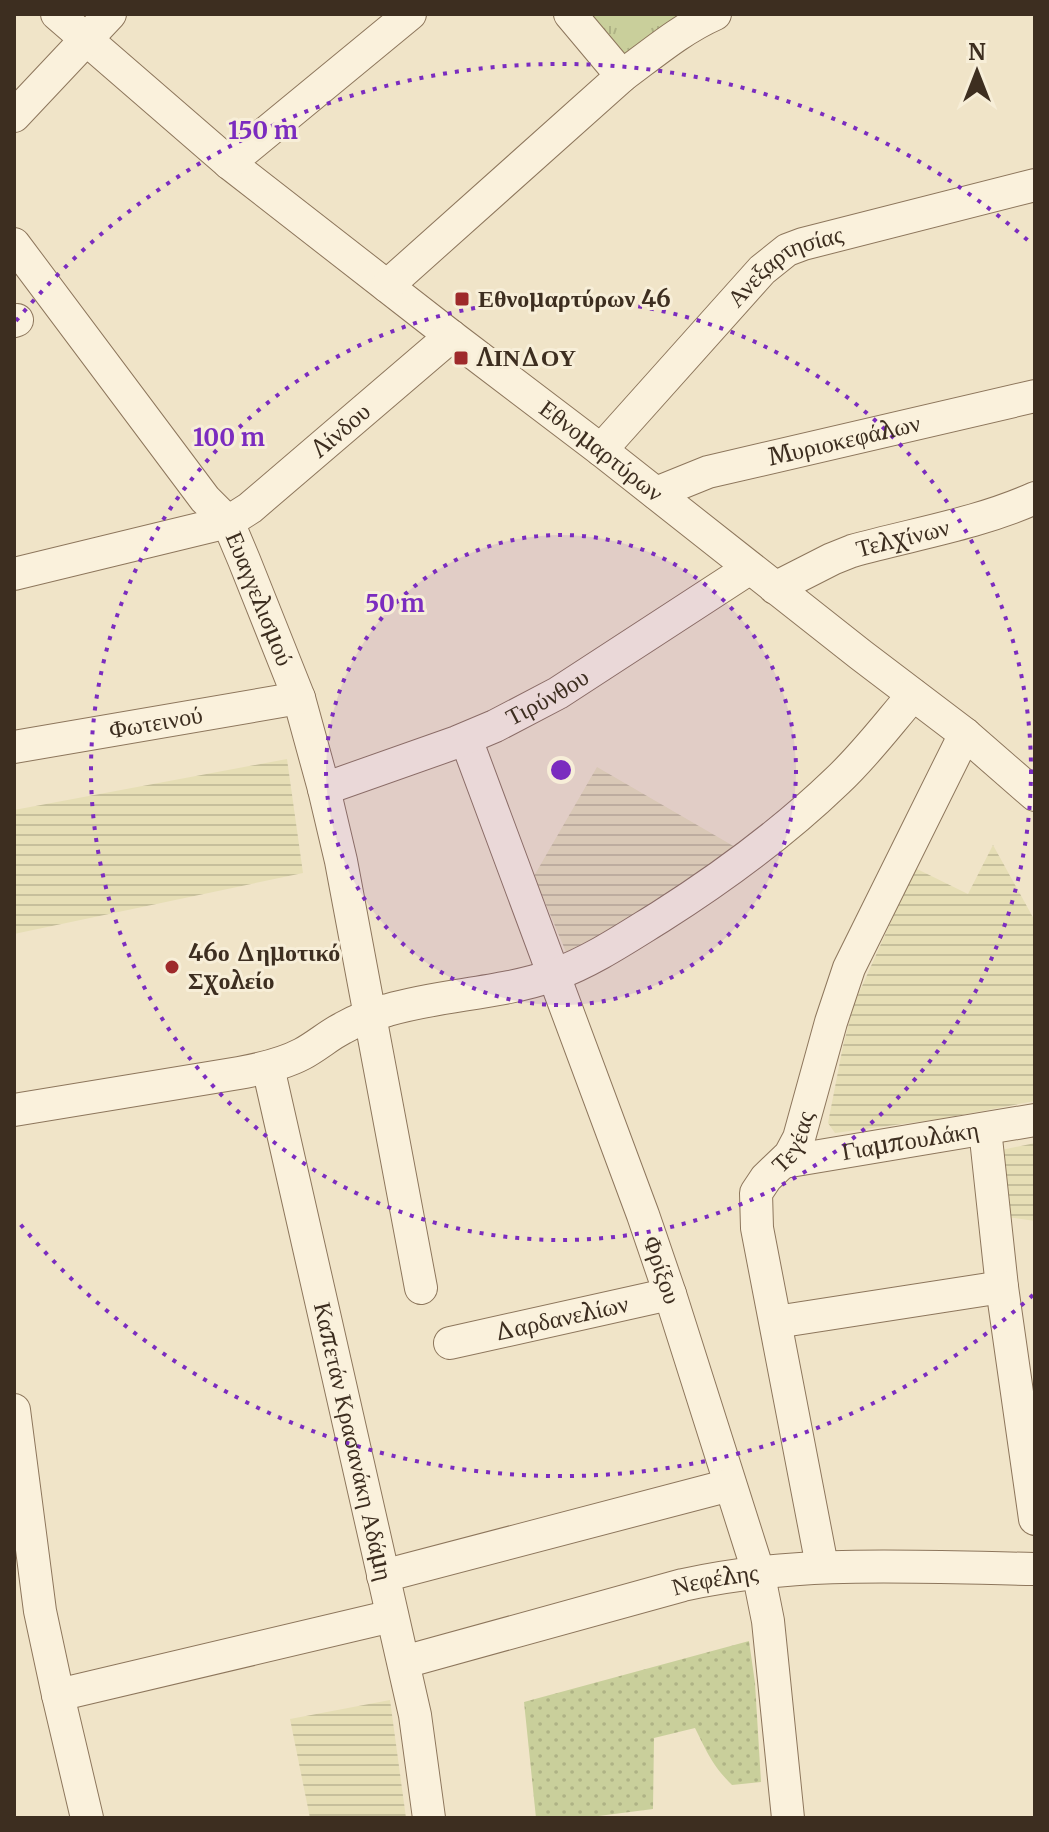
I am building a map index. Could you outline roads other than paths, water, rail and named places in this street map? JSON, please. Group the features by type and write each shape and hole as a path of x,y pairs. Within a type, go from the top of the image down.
{"street":[{"name":"Εθνομαρτύρων","path":"57,14 229,163 965,734 1035,795"},
{"path":"14,116 110,14"},
{"path":"229,163 410,14"},
{"path":"570,14 622,76"},
{"path":"387,286 622,76 704,16"},
{"name":"Ανεξαρτησίας","path":"601,450 762,270 787,250 1035,185"},
{"name":"Ευαγγελισμού","path":"14,244 205,499 228,522 299,698 341,861 421,1288"},
{"name":"Λίνδου","path":"228,522 250,508 451,336"},
{"name":"Μυριοκεφάλων","path":"656,493 708,472 1035,396"},
{"name":"Τελχίνων","path":"763,578 986,516 1035,498"},
{"path":"14,574 228,522"},
{"name":"Τιρύνθου","path":"324,789 466,739 526,711 763,578"},
{"path":"14,1110 268,1067 305,1052 342,1028 369,1016 415,1003 553,975 612,947 748,857 839,779 913,695"},
{"name":"Φωτεινού","path":"14,747 299,698"},
{"name":"Τεγέας","path":"822,1566 757,1228 755,1201 760,1185 794,1148 849,968 965,734"},
{"name":"Φρίξου","path":"466,739 670,1294 758,1571 771,1651 788,1818"},
{"name":"Καπετάν Κρασανάκη Αδάμη","path":"268,1067 404,1662 415,1715 429,1818"},
{"name":"Γιαμπουλάκη","path":"784,1162 1035,1120"},
{"path":"985,1129 1002,1287 1035,1519"},
{"path":"776,1322 1002,1287"},
{"name":"Δαρδανελίων","path":"450,1343 670,1294"},
{"path":"14,1410 27,1614 58,1695 87,1818"},
{"path":"383,1576 730,1485"},
{"name":"Νεφέλης","path":"404,1662 724,1576 822,1566 1035,1569"},
{"path":"58,1695 392,1616"}],"place":[{"name":"Εθνομαρτύρων 46","path":"462,299"},
{"name":"ΛΙΝΔΟΥ","path":"461,358"},
{"name":"46ο Δημοτικό Σχολείο","path":"172,967"}]}
